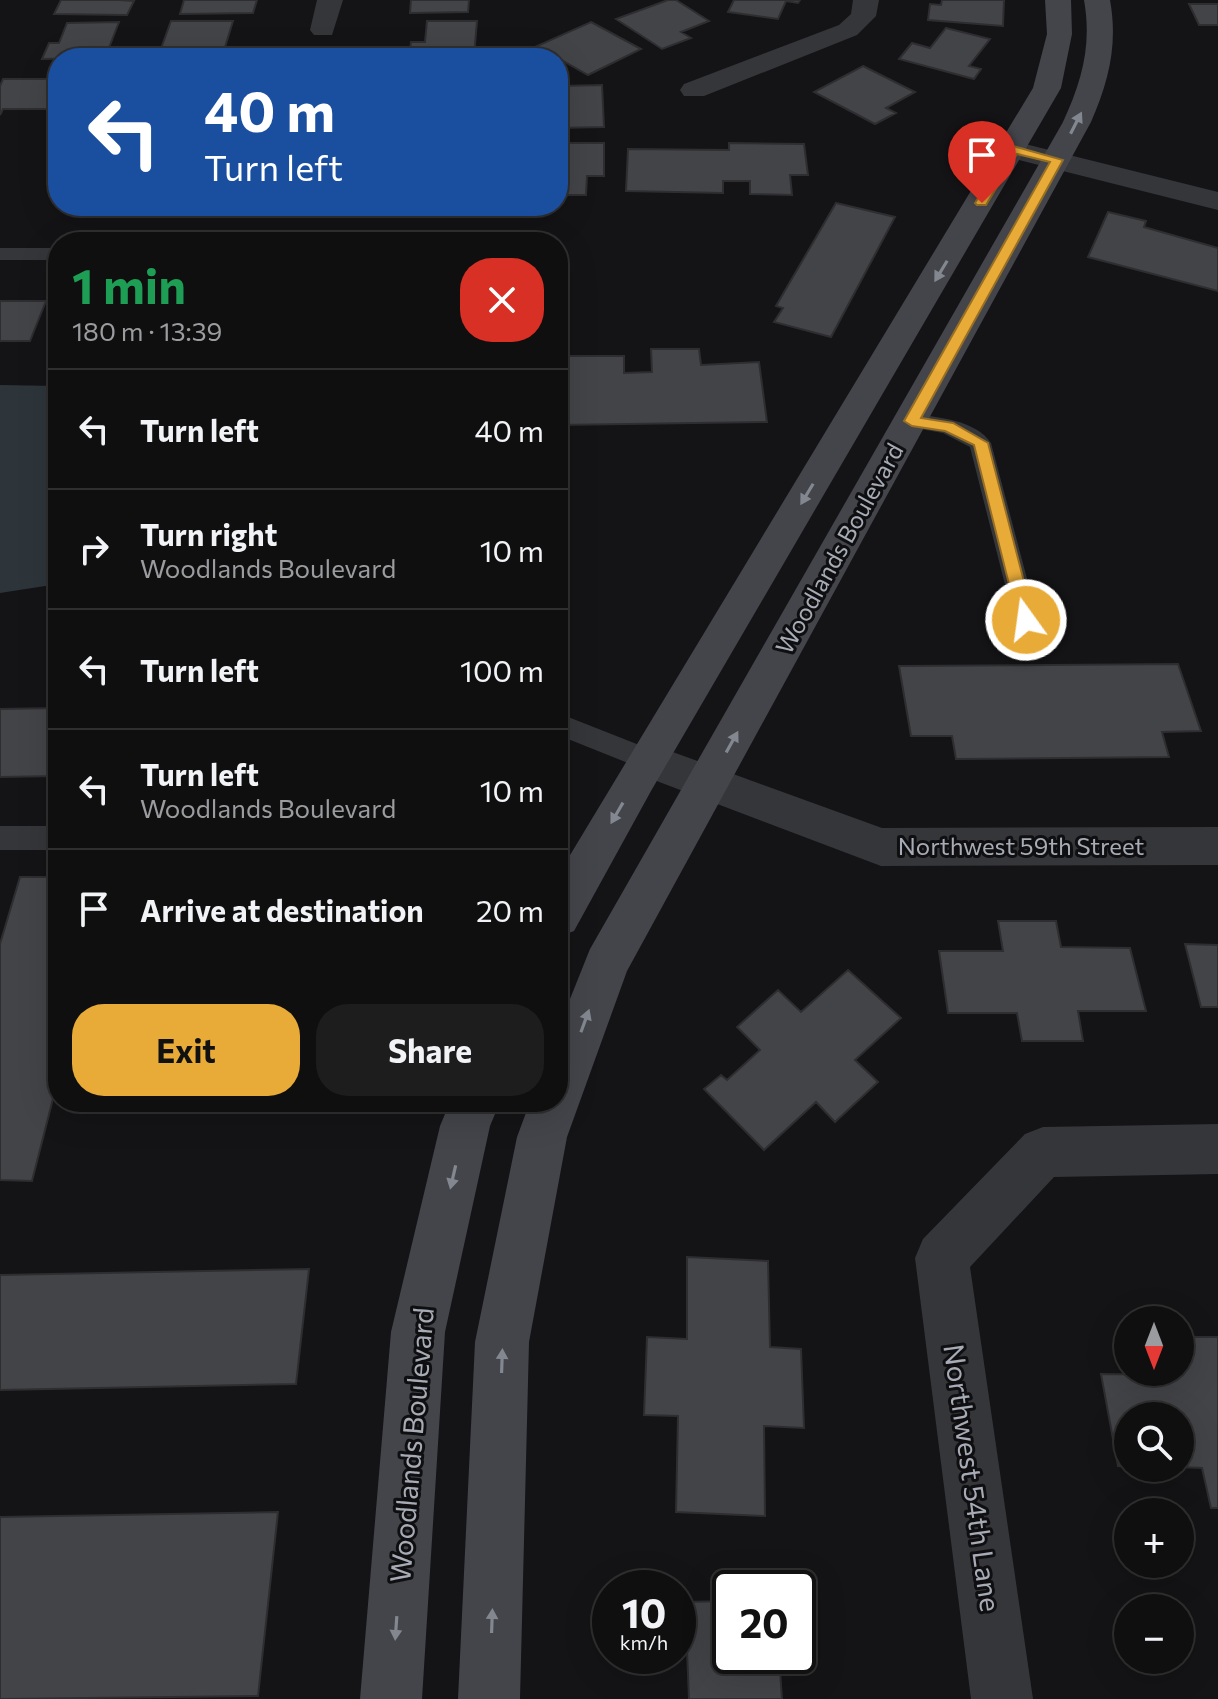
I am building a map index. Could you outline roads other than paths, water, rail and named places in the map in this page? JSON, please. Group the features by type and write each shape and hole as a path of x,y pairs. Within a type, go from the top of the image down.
{"street":[{"path":"323,30 330,0"},
{"path":"694,90 848,30 863,16 866,0"},
{"path":"568,900 1047,88 1060,33 1058,0"},
{"name":"Woodlands Boulevard","path":"568,1067 606,964 912,421 1090,96 1101,55 1103,21 1097,0"},
{"path":"1013,150 1218,201"},
{"name":"Northwest 59th Street","path":"648,760 881,847 1218,846"},
{"name":"Woodlands Boulevard","path":"391,1699 418,1332 465,1126 471,1112"},
{"path":"489,1699 502,1342 542,1137 551,1112"},
{"name":"Northwest 54th Lane","path":"1002,1699 942,1258 1043,1152 1218,1149"}],"lane":[{"path":"0,254 48,254"},
{"path":"912,421 948,426 980,443 1026,620"},
{"path":"568,728 648,760"},
{"path":"0,838 48,838"}]}
